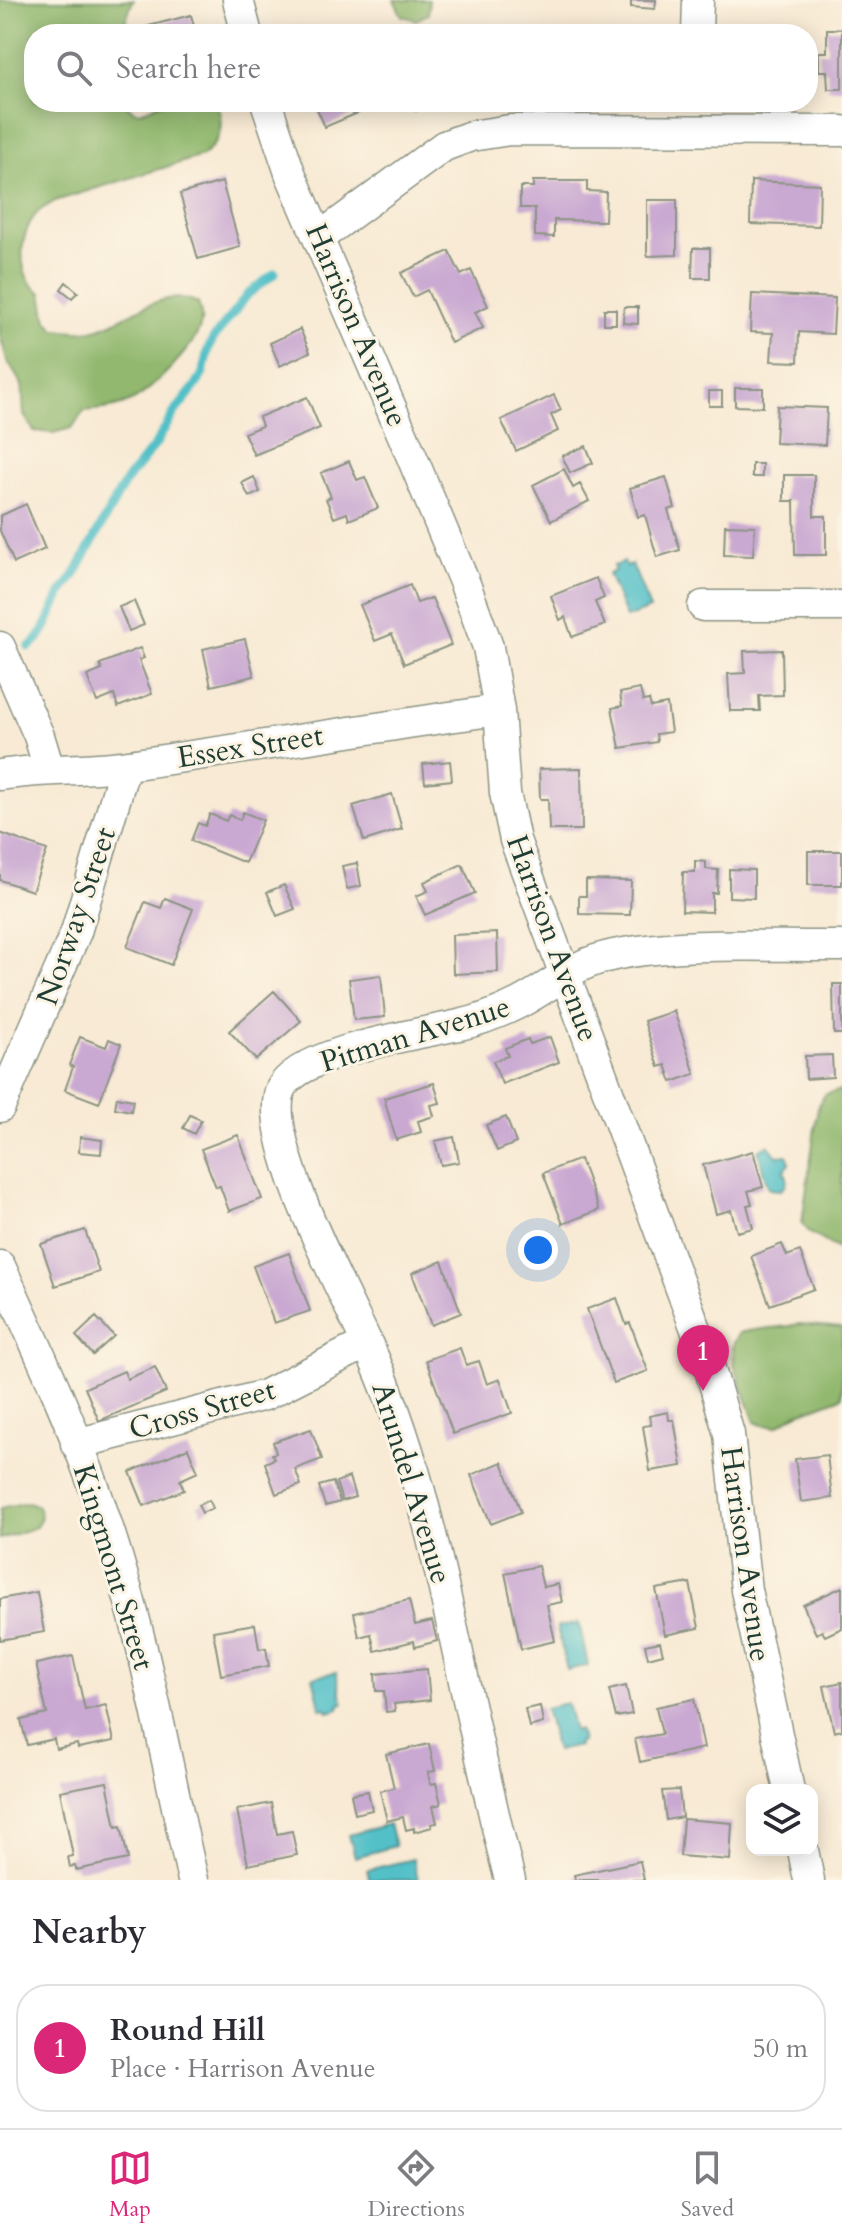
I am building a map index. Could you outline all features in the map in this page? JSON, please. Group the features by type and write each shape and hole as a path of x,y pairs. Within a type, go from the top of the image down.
{"street":[{"path":"238,0 244,24"},
{"path":"697,24 698,0"},
{"name":"Harrison Avenue","path":"269,112 290,173 320,237 470,598 493,664 510,822 707,1359 726,1422 733,1455 746,1590 788,1784"},
{"path":"320,237 444,146 471,136 510,130 694,116 842,131"},
{"path":"703,606 842,606"},
{"path":"0,647 39,736 49,769"},
{"name":"Essex Street","path":"0,775 49,769 125,766 499,710"},
{"name":"Norway Street","path":"0,1107 76,932 125,766"},
{"name":"Pitman Avenue","path":"279,1098 285,1083 314,1063 354,1048 464,1024 490,1015 518,1004 566,972 590,962 644,951 842,946"},
{"name":"Arundel Avenue","path":"279,1098 283,1142 305,1211 367,1343 405,1443 433,1539 510,1880"},
{"name":"Kingmont Street","path":"0,1266 48,1370 103,1513 139,1639 193,1880"},
{"name":"Cross Street","path":"76,1444 265,1395 367,1343"},
{"path":"804,1856 809,1880"}],"green space":[{"path":"0,0 133,0 125,24 24,24 24,112 219,112 221,126 217,139 202,156 55,201 40,211 26,231 22,255 24,266 33,286 42,293 47,321 55,329 92,330 171,298 198,303 200,327 190,346 150,388 121,405 84,411 72,428 53,433 34,431 24,415 22,385 7,360 0,335"},
{"path":"394,0 429,0 428,14 416,20 402,16"},
{"path":"842,1090 842,1251 810,1233 802,1223 818,1106 825,1094"},
{"path":"799,1324 842,1328 842,1397 794,1415 777,1426 762,1425 755,1422 734,1365 733,1345 739,1333"},
{"path":"28,1502 38,1506 41,1517 36,1527 0,1539 0,1508"}],"water":[{"path":"624,562 626,567 632,564 650,609 626,618 608,574 615,571 613,566"},
{"path":"768,1145 777,1156 787,1155 790,1162 784,1171 786,1185 781,1190 770,1189 765,1177 758,1150"},
{"path":"579,1623 588,1665 567,1670 557,1627"},
{"path":"336,1672 343,1703 339,1709 328,1712 326,1708 321,1709 313,1677"},
{"path":"567,1703 574,1731 579,1730 582,1742 578,1746 556,1751 545,1708"},
{"path":"389,1824 395,1846 355,1857 349,1835"},
{"path":"413,1859 418,1880 370,1880 367,1870"}],"building":[{"path":"631,0 656,0 655,9 631,7"},
{"path":"191,15 193,24 156,24"},
{"path":"827,29 842,29 842,89 828,89 827,71 819,71 819,52 827,52"},
{"path":"318,112 358,113 325,127"},
{"path":"533,181 587,181 587,191 606,192 605,221 554,220 554,237 535,236 535,208 520,208 520,187 533,187"},
{"path":"751,181 820,184 819,226 750,224"},
{"path":"222,182 240,247 198,259 180,194"},
{"path":"647,200 677,200 677,255 647,256"},
{"path":"693,248 710,248 710,278 692,278"},
{"path":"449,251 461,275 471,270 488,306 475,312 483,328 451,343 427,290 413,297 401,273"},
{"path":"66,282 78,292 72,298 61,289"},
{"path":"752,294 835,298 833,334 799,332 798,362 771,361 773,333 750,332"},
{"path":"624,307 638,307 638,324 623,323"},
{"path":"604,309 616,309 616,324 604,324"},
{"path":"300,329 310,352 280,366 270,343"},
{"path":"735,388 763,388 763,407 735,406"},
{"path":"709,391 722,391 722,406 709,406"},
{"path":"554,395 561,410 551,415 558,431 516,451 501,420"},
{"path":"307,397 320,428 254,455 244,433 262,426 259,417"},
{"path":"777,406 827,408 825,445 775,443"},
{"path":"586,446 593,463 570,473 562,456"},
{"path":"349,461 357,480 365,477 378,508 349,520 347,513 334,518 326,499 331,497 321,473"},
{"path":"752,464 762,464 762,477 752,477"},
{"path":"564,469 573,488 580,484 589,501 551,521 533,485"},
{"path":"784,475 814,475 814,516 826,516 826,555 795,555 794,501 784,501"},
{"path":"254,477 260,492 249,497 242,483"},
{"path":"666,477 675,508 668,510 680,550 657,557 645,515 638,517 630,488"},
{"path":"26,504 45,549 14,563 0,531 0,516"},
{"path":"725,525 755,526 753,556 724,555"},
{"path":"596,578 604,598 595,602 605,625 572,637 565,617 560,620 551,596"},
{"path":"410,585 417,603 432,598 451,645 404,664 392,634 375,641 360,605"},
{"path":"134,601 144,625 129,631 119,607"},
{"path":"245,639 254,676 211,686 203,649"},
{"path":"140,648 144,658 139,660 152,694 118,707 114,695 97,702 87,676 102,670 100,664"},
{"path":"782,650 783,695 759,696 760,711 730,711 728,674 745,673 744,651"},
{"path":"640,689 643,701 649,700 651,707 667,704 671,732 656,734 657,742 620,748 612,708 622,706 620,693"},
{"path":"450,761 452,780 425,783 423,764"},
{"path":"581,768 582,830 549,830 548,799 540,799 539,769"},
{"path":"392,794 402,829 364,841 353,806"},
{"path":"243,812 263,820 245,863 191,841 198,823 205,826 210,814 226,821 229,815 240,820"},
{"path":"0,833 47,850 32,891 0,880"},
{"path":"808,851 842,851 842,885 808,885"},
{"path":"695,861 706,862 706,869 718,870 717,893 712,893 712,912 682,911 683,872 695,872"},
{"path":"357,863 361,886 347,889 342,866"},
{"path":"462,864 475,893 425,915 416,896 428,891 424,882"},
{"path":"729,869 754,870 754,898 729,897"},
{"path":"586,880 631,881 630,915 579,914 579,896 586,896"},
{"path":"284,885 295,909 277,916 267,892"},
{"path":"165,898 193,909 171,965 127,947 145,902 161,908"},
{"path":"497,933 498,972 453,974 452,935"},
{"path":"381,975 385,1017 354,1020 349,979"},
{"path":"833,984 842,984 842,1034 834,1034"},
{"path":"274,991 301,1021 256,1060 229,1031"},
{"path":"674,1011 695,1074 672,1082 666,1065 659,1067 644,1021"},
{"path":"80,1037 106,1047 109,1039 121,1044 99,1103 65,1090 73,1067 69,1065"},
{"path":"550,1037 559,1062 502,1084 493,1061 508,1056 505,1048 528,1039 530,1044"},
{"path":"832,1055 833,1077 806,1079 805,1056"},
{"path":"434,1083 440,1103 431,1105 434,1116 418,1121 421,1132 396,1140 384,1098"},
{"path":"117,1097 133,1100 131,1111 115,1108"},
{"path":"190,1115 201,1120 194,1134 183,1128"},
{"path":"506,1117 516,1143 497,1151 486,1125"},
{"path":"238,1135 262,1199 229,1211 201,1149"},
{"path":"80,1137 102,1140 101,1154 79,1152"},
{"path":"454,1137 459,1162 441,1165 435,1141"},
{"path":"753,1151 763,1187 748,1191 752,1204 747,1205 753,1228 737,1232 731,1210 716,1214 703,1165"},
{"path":"580,1159 599,1210 563,1224 543,1173"},
{"path":"85,1230 99,1272 55,1286 41,1244"},
{"path":"782,1244 787,1256 800,1251 814,1289 770,1305 751,1256"},
{"path":"289,1253 310,1311 274,1323 253,1266"},
{"path":"442,1261 461,1313 431,1325 412,1273"},
{"path":"617,1298 648,1371 614,1383 587,1309"},
{"path":"96,1317 114,1336 93,1355 76,1336"},
{"path":"460,1348 466,1365 479,1361 487,1384 500,1379 512,1413 453,1434 426,1360"},
{"path":"155,1367 166,1392 99,1421 85,1388 124,1371 127,1379"},
{"path":"668,1412 669,1420 674,1420 682,1466 650,1471 643,1426 651,1425 649,1416"},
{"path":"311,1429 322,1459 295,1469 301,1485 276,1494 265,1463 274,1459 273,1442"},
{"path":"188,1448 198,1472 180,1480 184,1490 144,1506 130,1472"},
{"path":"827,1455 832,1498 801,1502 795,1459"},
{"path":"502,1462 521,1512 491,1524 471,1475"},
{"path":"349,1477 355,1497 342,1501 336,1482"},
{"path":"333,1482 340,1502 325,1506 319,1486"},
{"path":"209,1500 213,1508 202,1513 198,1505"},
{"path":"538,1566 543,1587 558,1584 562,1602 547,1605 555,1641 521,1649 505,1573"},
{"path":"690,1583 699,1628 665,1635 656,1589"},
{"path":"842,1587 842,1628 825,1636 822,1631 816,1634 803,1605"},
{"path":"37,1592 44,1632 0,1640 0,1599"},
{"path":"409,1600 415,1625 432,1621 437,1641 415,1647 414,1641 375,1651 371,1634 359,1637 354,1613"},
{"path":"255,1624 259,1649 266,1648 269,1666 221,1675 213,1631"},
{"path":"660,1642 663,1654 648,1658 645,1645"},
{"path":"73,1656 85,1710 106,1705 114,1741 78,1748 77,1744 56,1749 54,1739 27,1745 21,1720 47,1714 36,1664"},
{"path":"427,1669 430,1700 394,1704 395,1711 386,1712 384,1691 376,1691 375,1674"},
{"path":"842,1682 842,1730 834,1732 824,1686"},
{"path":"626,1686 632,1714 616,1717 609,1690"},
{"path":"694,1699 704,1748 640,1762 635,1739 662,1734 656,1707"},
{"path":"540,1706 543,1723 529,1727 525,1709"},
{"path":"429,1744 435,1771 428,1772 430,1784 436,1783 441,1804 433,1806 437,1823 414,1832 414,1828 406,1830 403,1817 387,1821 380,1791 394,1788 386,1754"},
{"path":"107,1782 116,1827 121,1826 128,1859 76,1870 75,1866 70,1867 68,1857 73,1856 60,1791"},
{"path":"679,1790 682,1817 666,1820 662,1791"},
{"path":"368,1791 372,1810 355,1814 351,1794"},
{"path":"271,1803 277,1834 292,1831 297,1855 248,1865 237,1810"},
{"path":"683,1819 732,1823 730,1860 680,1856"},
{"path":"640,1861 644,1880 575,1880 574,1875"}],"waterway":[{"path":"29,647 47,624 61,593 75,574 125,482 197,384 213,339 248,294 275,273"}],"place":[{"name":"Round Hill","path":"703,1391"}]}
